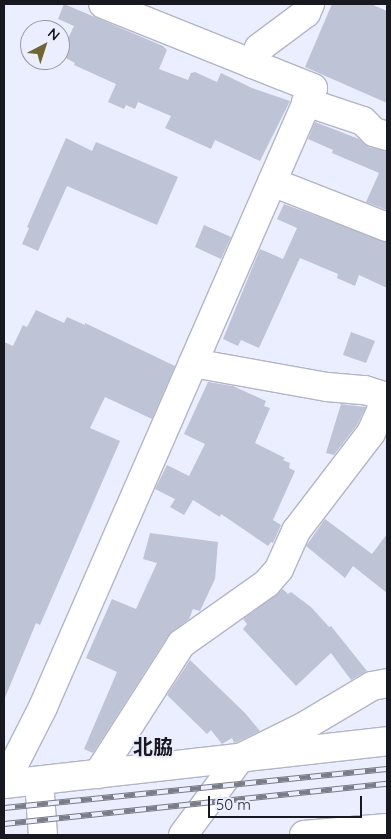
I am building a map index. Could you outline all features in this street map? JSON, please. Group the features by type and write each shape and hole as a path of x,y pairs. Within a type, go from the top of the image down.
{"street":[{"path":"5,784 47,698 312,88 104,4"},
{"path":"252,64 259,48 306,13 310,4"},
{"path":"306,102 363,121 374,132 387,136"},
{"path":"272,182 387,227"},
{"path":"98,774 181,644 267,583 279,569 296,531 371,433 387,397 365,390 328,387 193,363"},
{"path":"183,835 240,758 303,727 372,686 387,684"},
{"path":"5,784 387,741"},
{"path":"39,781 43,835"},
{"path":"304,835 387,828"}],"building":[{"path":"64,4 163,46 167,50 159,69 188,80 191,73 195,72 217,82 221,73 252,88 290,101 260,161 215,140 211,149 165,128 171,116 138,102 135,109 126,105 124,109 108,102 116,84 74,65 75,63 70,60 70,34 74,26 70,24 70,20 58,19"},
{"path":"332,4 371,4 387,11 387,103 305,67"},
{"path":"315,122 359,139 369,147 387,151 387,210 366,202 379,173 332,153 333,150 308,139"},
{"path":"66,138 92,151 96,142 178,177 157,225 67,186 38,251 22,244 29,228 27,227"},
{"path":"284,204 387,242 387,288 359,275 355,286 337,278 338,274 300,258 259,348 241,340 238,346 223,339 260,249 283,259 297,228 277,219"},
{"path":"204,225 231,237 221,259 195,247"},
{"path":"36,310 64,323 67,317 85,325 85,323 175,366 152,419 105,397 90,428 120,441 40,625 36,623 4,700 4,342 13,346 23,325 27,327"},
{"path":"351,332 375,341 366,363 343,355"},
{"path":"208,382 233,386 266,401 264,406 270,408 255,443 285,458 283,460 290,463 289,468 295,471 273,520 281,525 273,543 271,542 268,546 221,514 220,517 193,500 184,515 170,507 175,499 155,489 167,465 189,476 205,444 184,434"},
{"path":"341,404 366,407 357,425 334,455 326,453"},
{"path":"325,519 372,554 387,534 387,593 353,566 345,578 306,546"},
{"path":"150,533 218,542 215,579 200,611 193,609 189,619 168,636 93,753 84,749 117,672 86,658 112,599 136,609 157,563 143,559"},
{"path":"283,589 288,594 291,592 311,607 329,627 331,626 367,671 351,680 331,653 296,686 243,629 247,624 243,619"},
{"path":"190,660 245,713 260,731 237,742 234,743 232,738 222,744 211,730 207,734 167,695"}],"railway":[{"path":"4,808 387,769"},
{"path":"4,824 387,784"}],"district":[{"name":"北脇","path":"153,746"}]}
